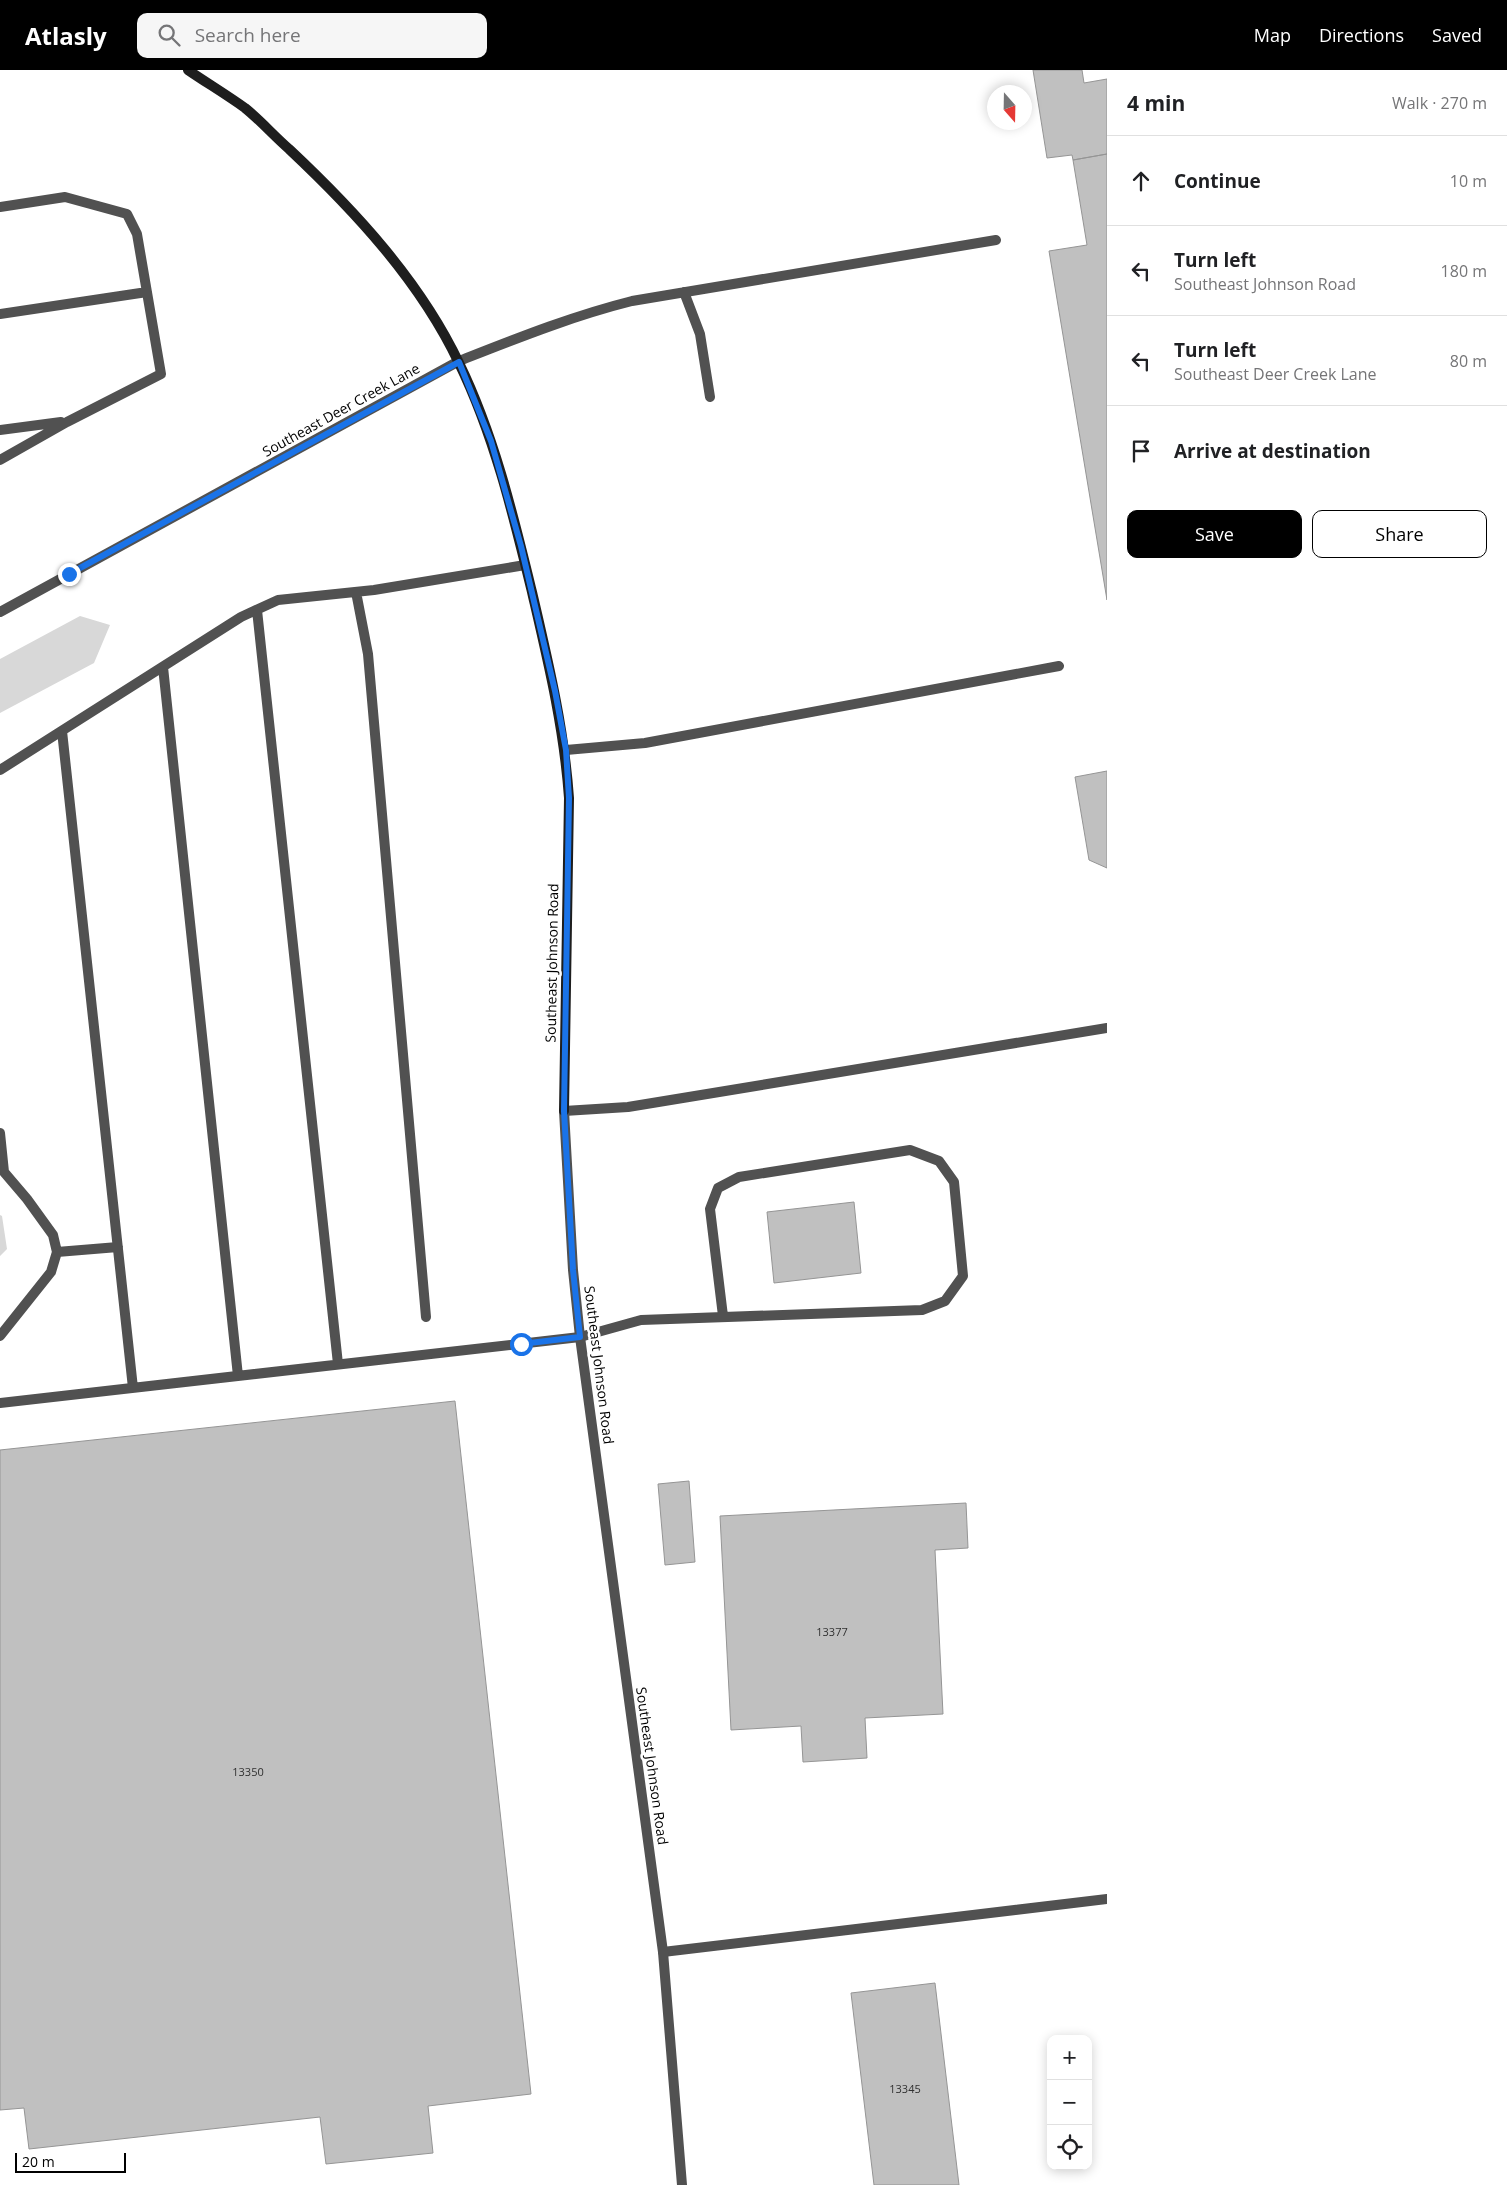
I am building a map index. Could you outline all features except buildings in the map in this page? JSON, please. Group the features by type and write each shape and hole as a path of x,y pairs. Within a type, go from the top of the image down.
{"street":[{"name":"Southeast Johnson Road","path":"188,70 246,109 350,210 395,263 428,310 459,362 491,441 525,565 555,691 566,750 569,798 564,1111 573,1270 580,1337 663,1952 682,2185"},
{"path":"0,207 65,197 127,214 137,234 161,374 67,422 0,460"},
{"name":"Southeast Deer Creek Lane","path":"0,612 459,362 514,339 602,309 632,301 996,240"},
{"path":"0,314 147,292"},
{"path":"684,292 700,334 710,397"},
{"path":"0,430 67,422"},
{"path":"0,770 241,617 278,600 356,592 525,565"},
{"path":"356,592 368,654 426,1317"},
{"path":"257,610 338,1364"},
{"path":"566,750 645,743 1059,666"},
{"path":"163,667 238,1376"},
{"path":"62,731 133,1388"},
{"path":"564,1111 628,1107 1107,1028"},
{"path":"0,1132 2,1172 27,1199 53,1235 57,1252 51,1272 0,1336"},
{"path":"0,1403 580,1337 641,1320 922,1310 945,1300 963,1276 954,1182 938,1161 910,1150 739,1177 718,1188 710,1209 723,1316"},
{"path":"57,1252 118,1247"},
{"path":"663,1952 1107,1899"}],"shaded area":[{"path":"80,616 110,625 94,663 0,713 0,659"},
{"path":"0,1215 2,1216 7,1249 0,1256"}],"route":[{"path":"69,574 459,362 491,441 521,546 555,691 566,750 569,798 563,1050 564,1111 573,1270 580,1337 521,1344"}]}
